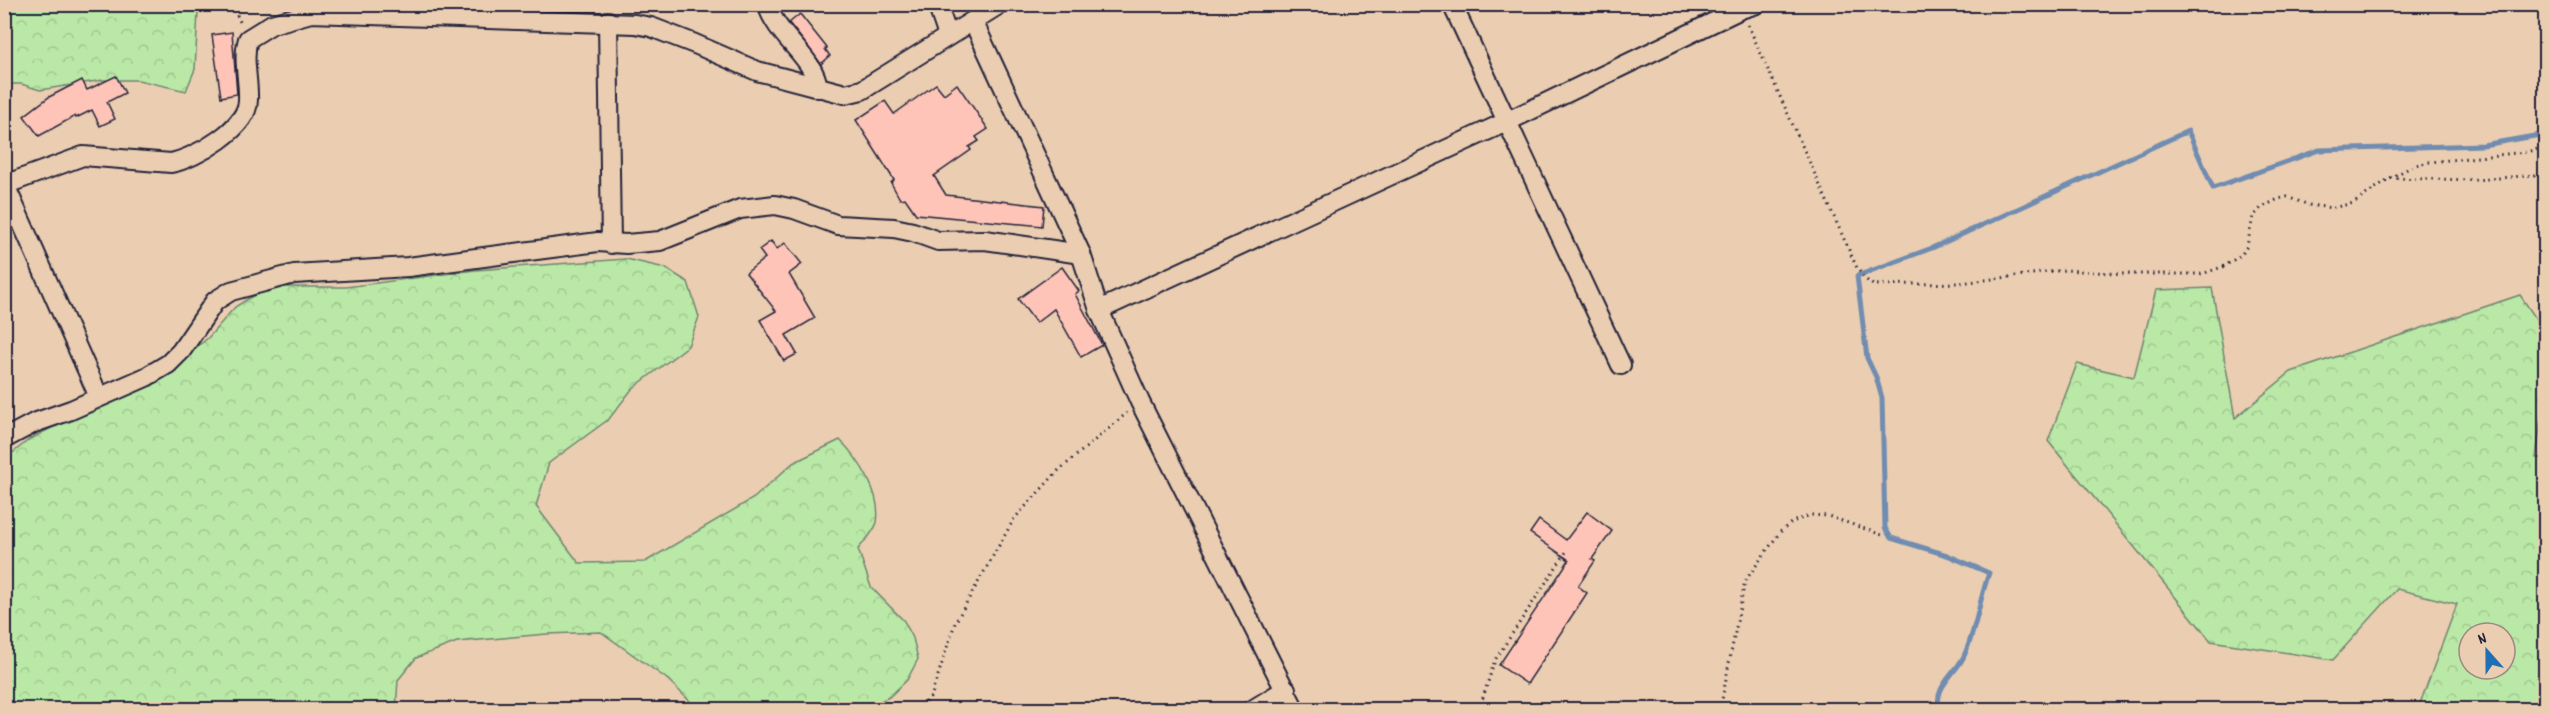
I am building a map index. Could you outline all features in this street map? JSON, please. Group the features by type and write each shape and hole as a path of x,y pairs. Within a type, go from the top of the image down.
{"street":[{"path":"767,4 778,29 813,69 818,88"},
{"path":"937,4 948,36"},
{"path":"99,397 5,185 83,156 171,163 181,161 212,144 230,132 246,111 248,102 245,48 248,39 272,24 325,12 385,17 604,16 651,27 757,71 845,94 862,90 1000,4"},
{"path":"1452,4 1621,364"},
{"path":"1099,310 1749,7"},
{"path":"604,16 611,244"},
{"path":"973,21 1081,254 1099,310 1140,402 1295,710"},
{"path":"4,439 34,423 71,410 146,377 168,364 181,351 215,301 231,291 294,274 408,267 598,242 611,244 660,241 740,209 775,205 794,209 838,225 894,228 913,232 938,242 985,240 1081,254"},
{"path":"1252,710 1286,689"}],"path":[{"path":"1749,7 1857,268 1873,285 1960,283 2065,270 2125,274 2202,274 2225,266 2242,254 2247,246 2253,217 2260,208 2278,199 2287,196 2320,207 2346,206 2415,165 2526,152 2546,147"},
{"path":"2390,178 2475,180 2546,174"},
{"path":"916,710 931,697 955,623 1014,519 1058,471 1140,402"},
{"path":"1720,710 1745,581 1780,532 1791,522 1811,515 1828,516 1885,536"},
{"path":"1479,710 1494,660 1568,549"}],"green space":[{"path":"193,4 198,12 195,69 186,91 138,80 103,80 40,90 21,84 5,84 5,5"},
{"path":"626,259 665,268 688,282 699,317 688,346 632,389 609,419 549,463 536,506 579,563 645,562 754,498 793,463 840,440 868,478 876,500 878,511 876,525 858,549 871,587 904,621 913,638 918,659 907,680 889,697 864,709 698,709 667,679 601,632 457,642 416,658 398,680 396,709 5,710 5,459 30,439 173,365 208,338 235,307 254,295 277,287 346,287 475,270"},
{"path":"2212,288 2235,418 2291,372 2520,295 2545,332 2545,387 2536,458 2545,458 2545,709 2418,709 2457,604 2397,589 2333,660 2211,641 2048,441 2077,364 2134,377 2156,290"}],"building":[{"path":"800,14 827,48 825,49 830,56 821,64 789,23"},
{"path":"232,32 237,94 221,97 212,35"},
{"path":"116,76 125,93 107,102 115,119 100,126 92,110 76,118 75,116 39,136 24,116 49,97 82,80 87,90"},
{"path":"936,84 944,94 957,84 988,129 976,137 979,141 969,147 971,150 934,176 946,195 1044,206 1042,226 916,214 905,198 900,199 891,183 894,180 856,120 885,101 894,114"},
{"path":"771,241 777,249 785,243 802,264 789,274 815,318 786,335 797,354 784,361 760,320 776,311 746,273 765,258 759,250"},
{"path":"1062,267 1079,291 1075,294 1102,345 1081,357 1054,309 1036,323 1018,299"},
{"path":"1587,512 1612,531 1592,559 1595,561 1578,586 1587,593 1527,684 1499,665 1569,560 1530,533 1539,520 1566,540"}],"waterway":[{"path":"1940,710 1938,702 1941,689 1963,658 1989,573 1947,555 1891,538 1885,528 1882,398 1867,358 1857,276 1932,248 2188,131 2213,188 2319,150 2483,145 2546,134"}]}
